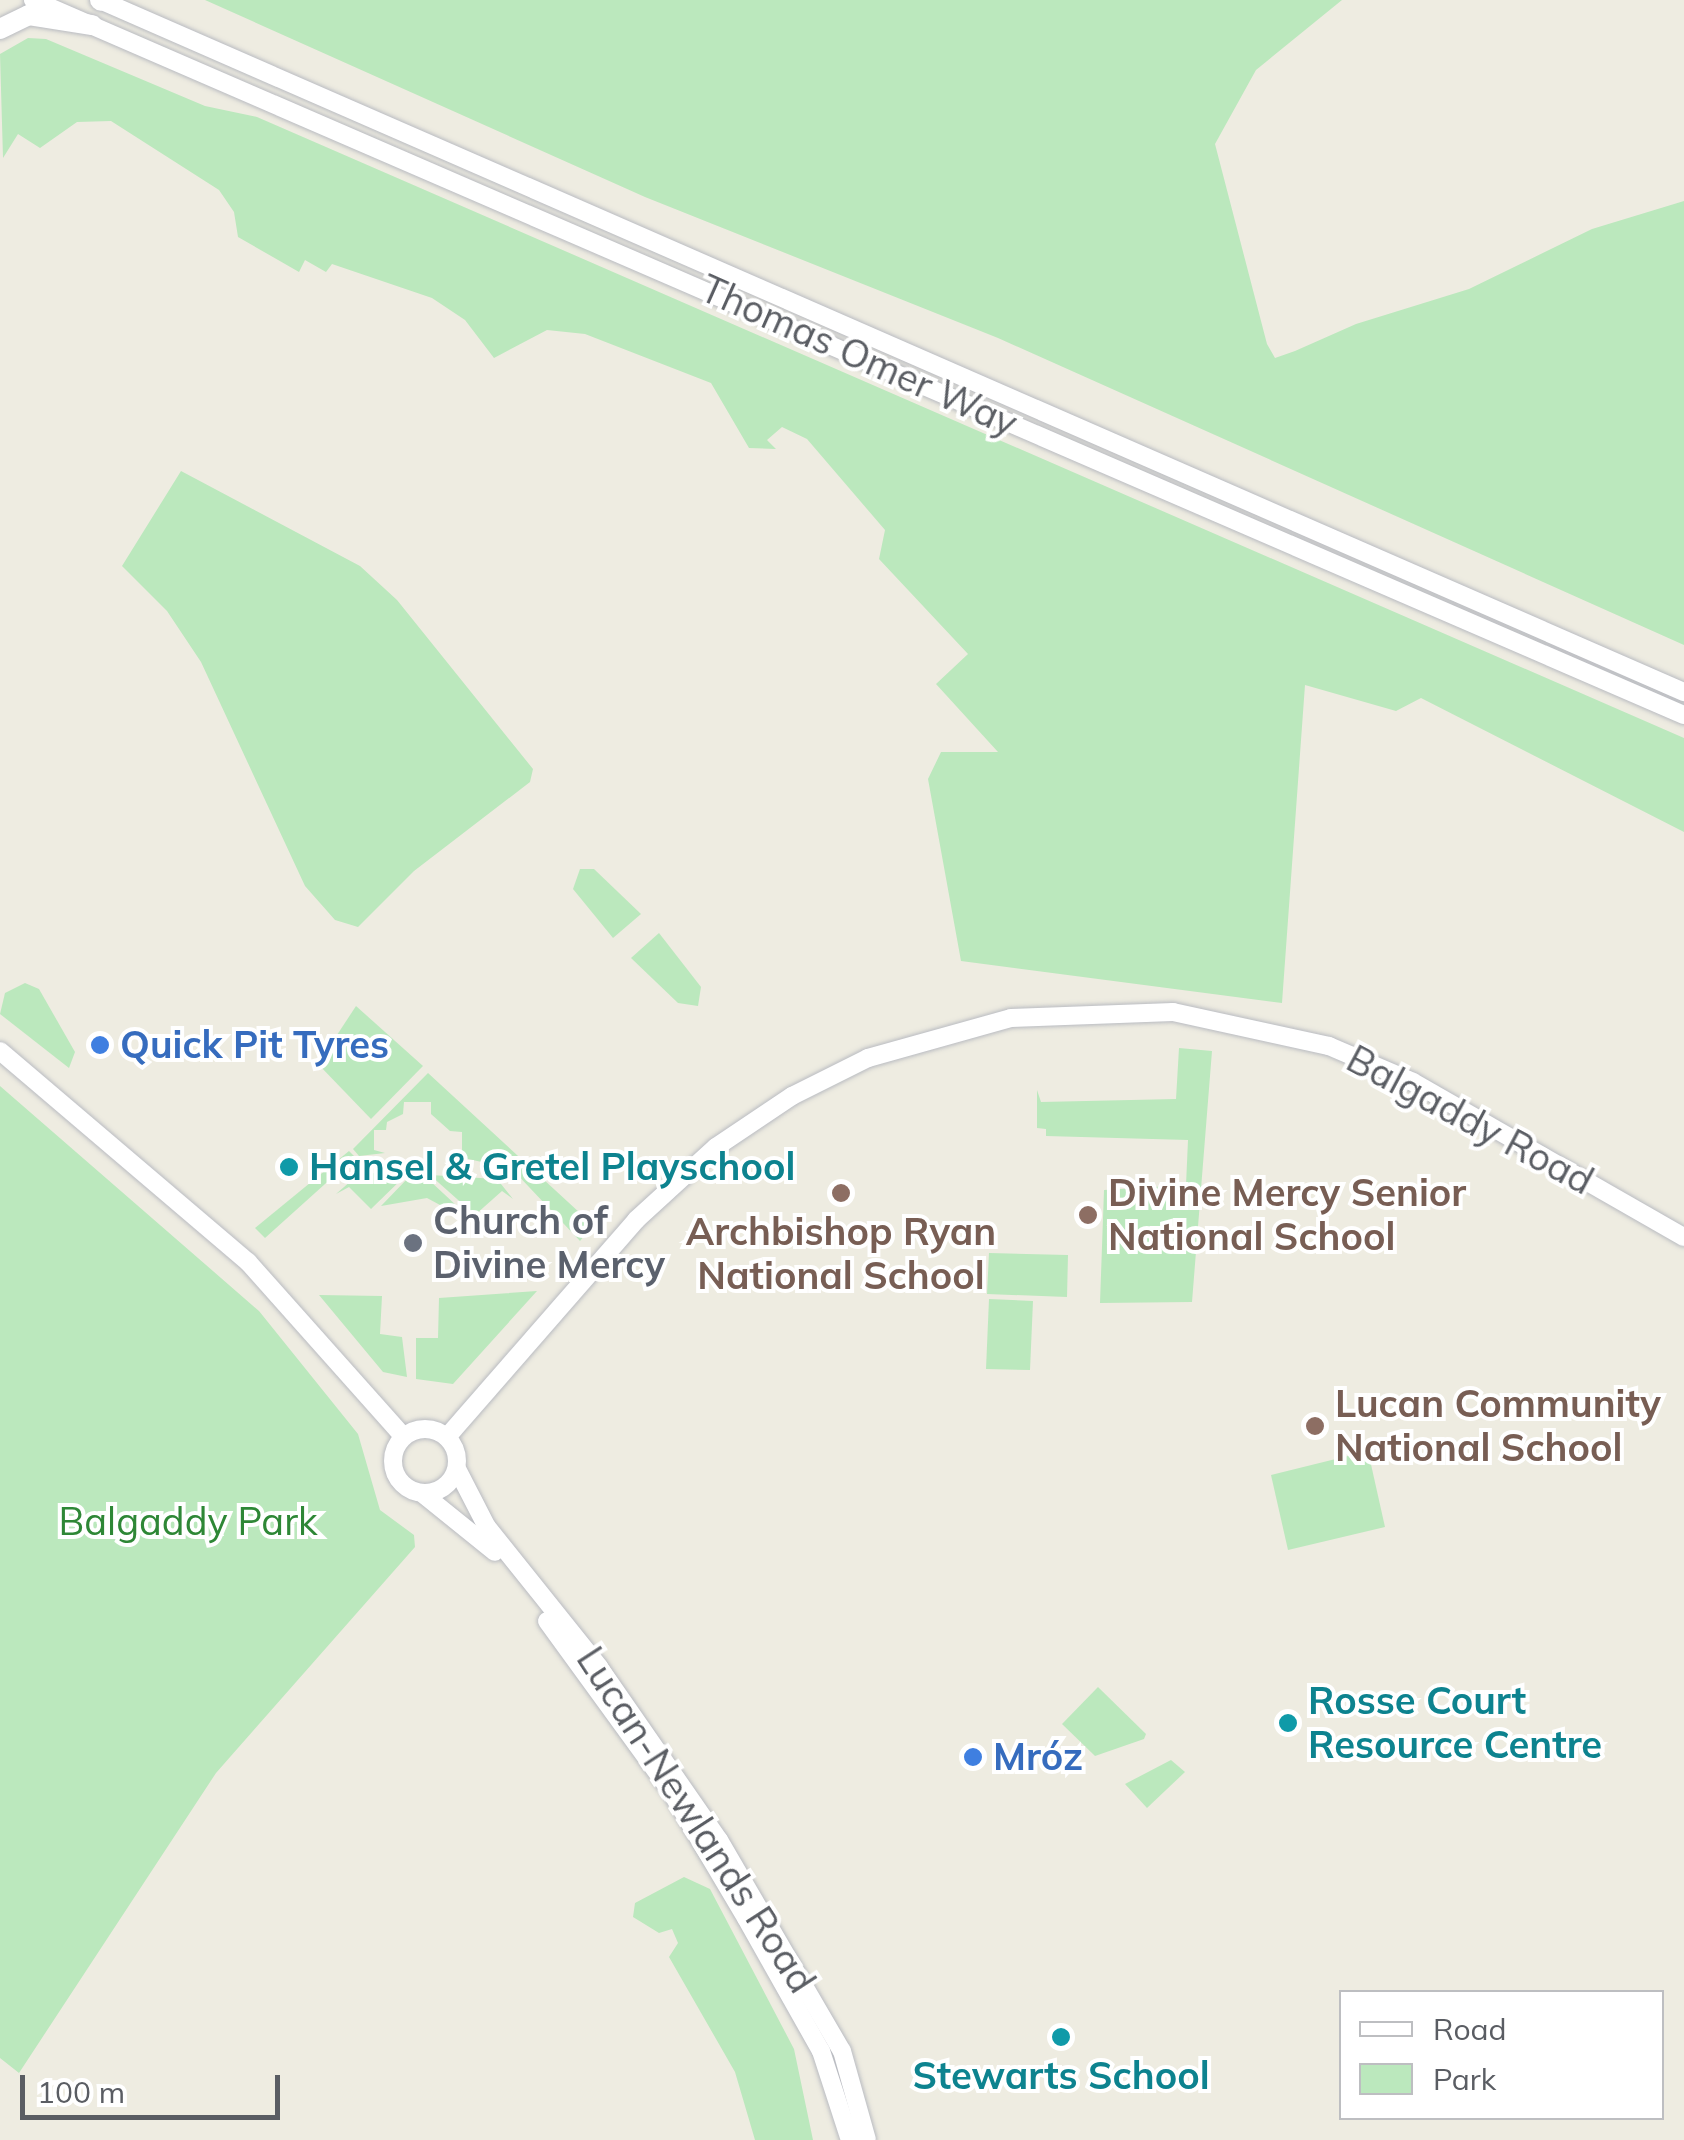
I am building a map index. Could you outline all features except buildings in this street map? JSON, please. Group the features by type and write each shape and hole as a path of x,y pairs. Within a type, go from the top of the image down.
{"main road":[{"path":"0,30 28,15 92,25"}],"street":[{"name":"Thomas Omer Way","path":"34,0 1684,715"},
{"name":"Thomas Omer Way","path":"100,0 1684,692"},
{"name":"Balgaddy Road","path":"447,1438 636,1220 698,1161 792,1096 868,1058 996,1020 1173,1012 1329,1046 1413,1082 1684,1237"},
{"path":"0,1050 213,1229 271,1285 403,1436"},
{"path":"431,1429 447,1438 457,1469 447,1485 423,1494 395,1474 393,1454 403,1436 431,1429"},
{"name":"Lucan-Newlands Road","path":"457,1469 487,1527 599,1667 718,1840 842,2051 867,2140"},
{"name":"Lucan-Newlands Road","path":"423,1494 494,1551 670,1790 822,2051 850,2140"}],"green space":[{"path":"205,0 1342,0 1256,70 1215,144 1267,344 1275,358 1356,324 1469,289 1592,229 1684,201 1684,645 998,338 645,197"},
{"path":"28,38 46,39 205,106 257,117 1684,738 1684,832 1421,698 1396,711 1305,685 1282,1003 961,961 928,779 941,752 998,752 936,684 968,654 879,559 885,530 807,439 782,427 767,440 776,449 749,448 711,383 585,334 547,330 494,358 465,320 432,298 332,264 326,272 305,260 299,272 238,237 234,212 219,190 111,121 77,122 40,148 18,134 3,158 0,54"},
{"path":"181,471 360,566 397,600 533,769 530,782 414,871 358,927 335,920 305,886 201,662 167,611 122,566"},
{"path":"580,869 594,869 641,914 613,938 573,889"},
{"path":"659,933 701,987 698,1006 678,1003 631,958"},
{"path":"25,983 39,989 75,1052 69,1068 0,1014 5,993"},
{"path":"356,1006 423,1066 371,1119 318,1064"},
{"path":"1179,1048 1212,1051 1192,1302 1100,1303 1104,1190 1186,1185 1188,1140 1046,1136 1046,1129 1037,1128 1037,1090 1041,1102 1176,1099"},
{"path":"428,1073 593,1225 580,1241 512,1169 451,1155 462,1152 462,1132 450,1131 431,1114 431,1102 404,1102 403,1114 387,1122 386,1130 374,1130 374,1150 385,1153 359,1156 353,1149"},
{"name":"Balgaddy Park","path":"0,1086 259,1311 358,1434 380,1510 414,1535 415,1547 216,1773 19,2073 0,2058"},
{"path":"349,1151 355,1157 265,1238 255,1228"},
{"path":"360,1173 407,1174 371,1209 349,1187 336,1194"},
{"path":"430,1175 497,1179 513,1199 502,1191 475,1215"},
{"path":"408,1178 429,1180 458,1207 453,1212 427,1198 381,1206"},
{"path":"989,1253 1068,1255 1067,1297 987,1294"},
{"path":"537,1291 453,1384 416,1379 416,1338 438,1338 439,1298"},
{"path":"319,1295 382,1296 380,1334 402,1337 407,1377 383,1372"},
{"path":"989,1299 1033,1301 1030,1370 986,1369"},
{"path":"1368,1451 1385,1527 1288,1550 1271,1475"},
{"path":"1098,1687 1146,1734 1144,1739 1095,1756 1062,1724"},
{"path":"1171,1760 1185,1772 1147,1808 1125,1784"},
{"path":"684,1877 710,1889 794,2049 813,2140 755,2140 735,2072 669,1957 678,1943 672,1929 659,1933 633,1917 635,1903"}],"place":[{"name":"Quick Pit Tyres","path":"100,1045"},
{"name":"Hansel & Gretel Playschool","path":"289,1167"},
{"name":"Archbishop Ryan National School","path":"841,1193"},
{"name":"Divine Mercy Senior National School","path":"1088,1215"},
{"name":"Church of Divine Mercy","path":"413,1243"},
{"name":"Lucan Community National School","path":"1315,1426"},
{"name":"Rosse Court Resource Centre","path":"1288,1723"},
{"name":"Mróz","path":"973,1757"},
{"name":"Stewarts School","path":"1061,2037"}]}
